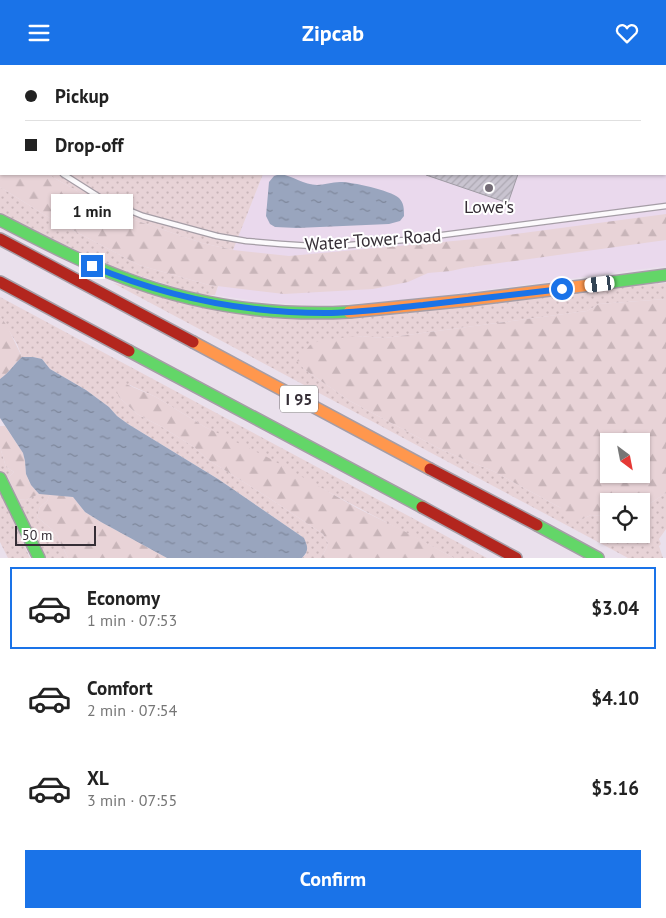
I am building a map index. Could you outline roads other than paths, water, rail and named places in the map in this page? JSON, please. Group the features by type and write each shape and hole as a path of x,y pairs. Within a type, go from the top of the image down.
{"highway":[{"path":"0,220 81,261 142,285 204,301 277,311 325,313 385,309 666,275"},
{"name":"I 95","path":"0,239 598,558"},
{"name":"I 95","path":"0,282 516,558"},
{"path":"0,478 39,558"}],"lane":[{"name":"Water Tower Road","path":"65,175 104,200 143,216 217,236 281,245 328,247 404,240 666,206"}],"water":[{"path":"283,175 312,185 346,182 388,192 401,200 404,216 400,221 389,224 297,228 275,227 270,224 266,216 269,182 274,176"},
{"path":"22,357 42,359 50,369 86,390 128,424 218,479 304,538 307,549 306,553 302,558 167,558 85,512 73,497 39,494 31,485 26,474 23,453 0,418 0,379"}],"place":[{"name":"Lowe's","path":"489,188"}]}
